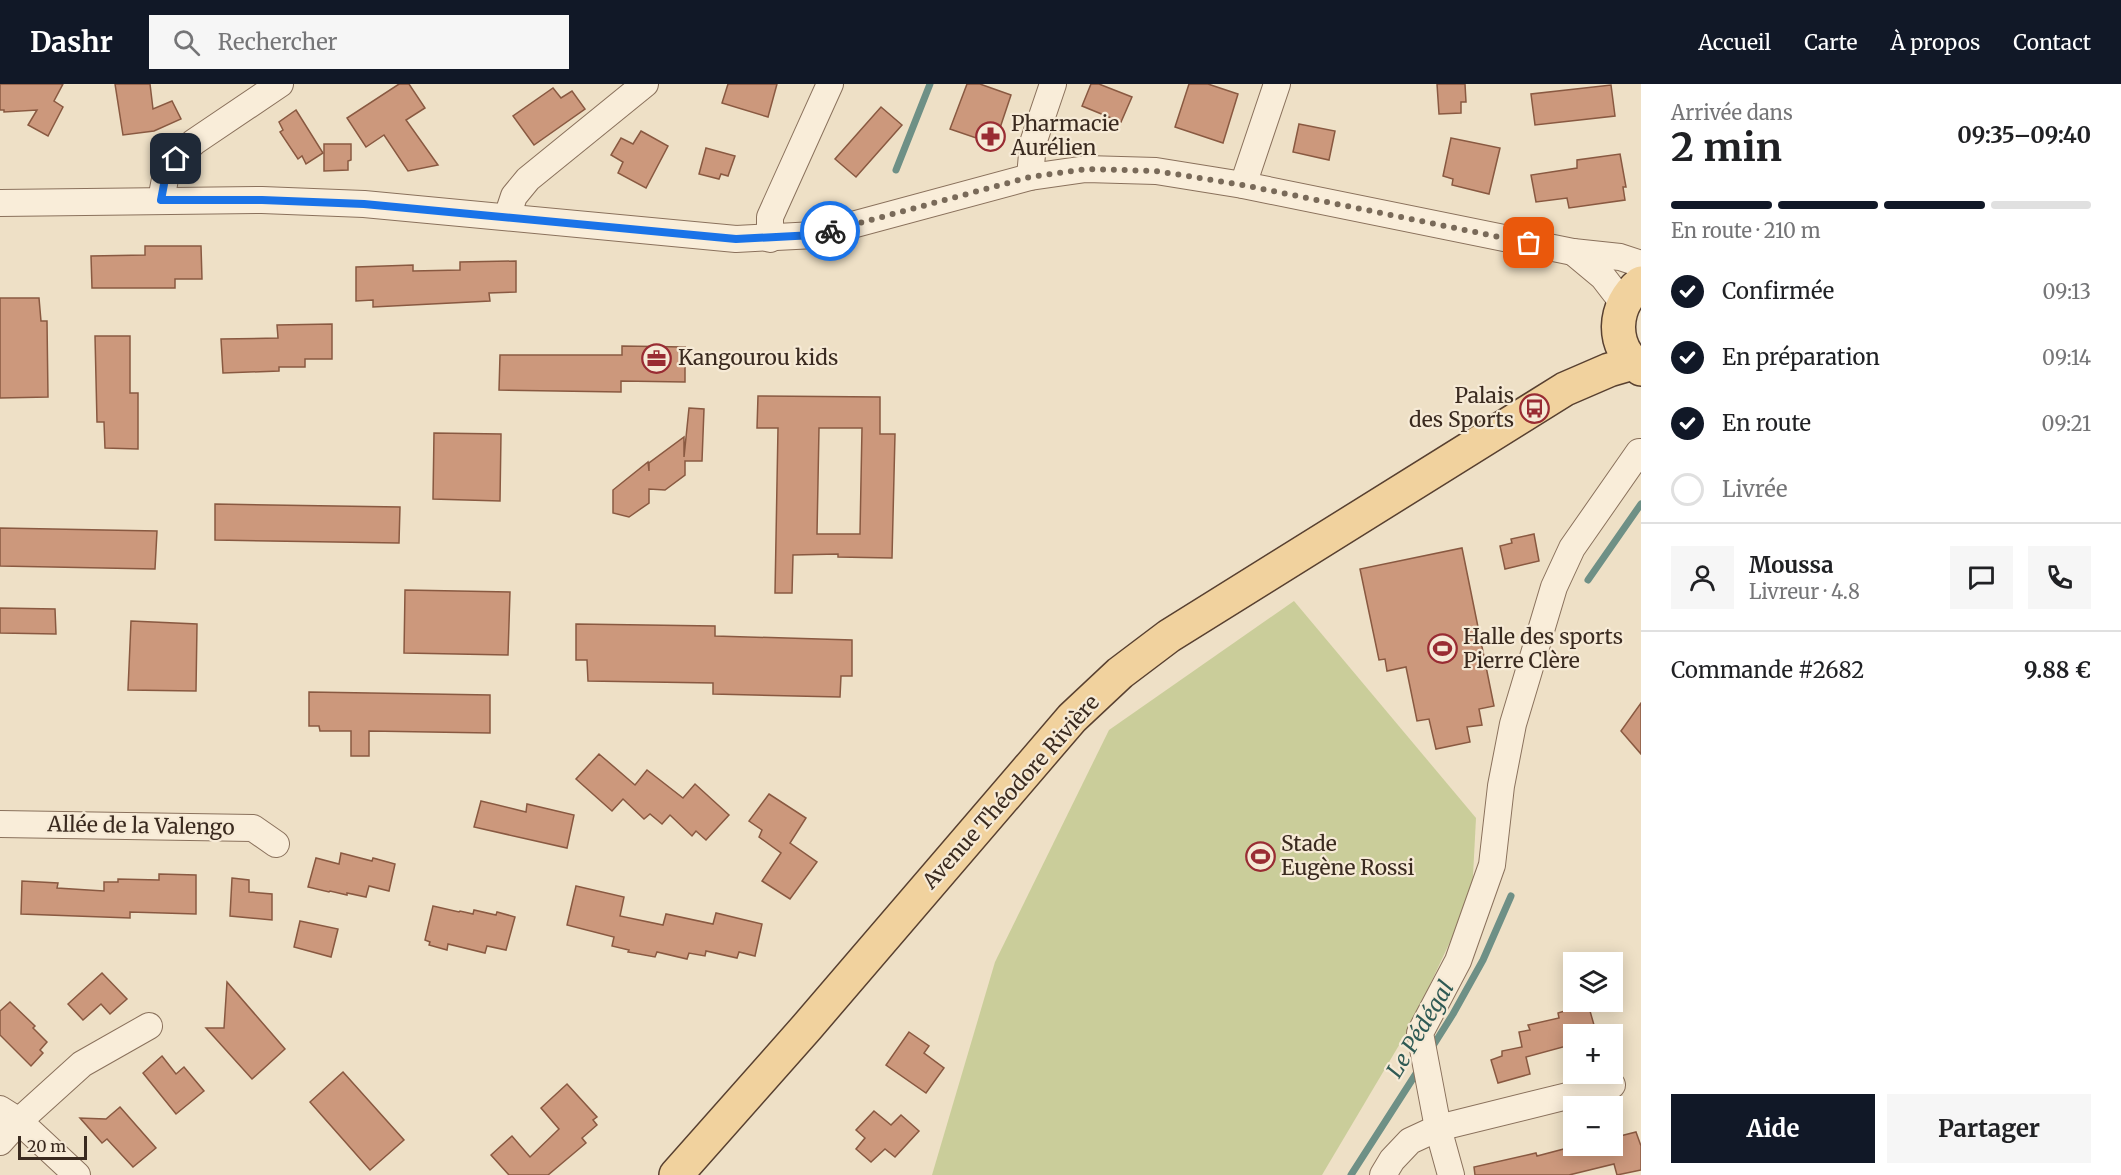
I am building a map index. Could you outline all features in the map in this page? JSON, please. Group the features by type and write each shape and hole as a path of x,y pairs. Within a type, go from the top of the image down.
{"main road":[{"path":"1627,307 1621,345 1639,369"},
{"name":"Avenue Théodore Rivière","path":"1565,389 1600,356 1627,307"},
{"name":"Avenue Théodore Rivière","path":"676,1175 807,1027 1072,718 1120,673 1169,636 1565,389 1609,370 1639,369"}],"street":[{"path":"161,200 165,179 176,159 194,142 280,84"},
{"path":"507,217 514,196 528,179 645,84"},
{"path":"770,239 770,217 830,84"},
{"path":"1030,177 1033,143 1053,84"},
{"path":"1243,185 1277,84"},
{"path":"0,203 262,200 364,204 726,238 770,239 814,235 1030,177 1086,169 1156,171 1243,185 1573,252 1620,257 1641,264"},
{"path":"1573,252 1603,277 1627,307"},
{"path":"1451,1175 1438,1128 1420,1033 1458,961 1491,865 1501,786 1513,724 1554,587 1572,548 1640,449"},
{"name":"Allée de la Valengo","path":"0,824 253,828 276,844"},
{"path":"0,1142 10,1115 82,1064 149,1026"},
{"path":"1383,1175 1392,1160 1410,1141 1438,1128 1612,1085"},
{"path":"10,1115 77,1175"}],"green space":[{"name":"Stade Eugène Rossi","path":"1294,601 1476,818 1472,895 1411,1025 1322,1175 932,1175 995,962 1109,730"}],"building":[{"path":"0,84 63,84 54,101 63,107 48,136 28,125 37,110 4,112 0,110"},
{"path":"115,84 150,84 153,109 172,101 181,119 154,131 123,135"},
{"path":"399,84 409,84 425,108 406,120 438,165 408,171 384,135 366,147 347,118"},
{"path":"728,84 777,84 768,117 722,103"},
{"path":"967,84 980,84 1011,95 999,131 982,140 950,129"},
{"path":"1091,84 1099,84 1132,97 1121,122 1082,106"},
{"path":"1189,84 1208,84 1238,94 1223,143 1175,127"},
{"path":"1437,84 1465,84 1466,102 1461,102 1461,113 1439,114"},
{"path":"1611,85 1615,116 1535,125 1531,94"},
{"path":"553,88 561,98 572,91 585,109 534,145 513,116"},
{"path":"881,107 902,125 856,177 835,159"},
{"path":"296,110 323,153 306,164 302,156 298,159 280,132 283,130 279,122"},
{"path":"1299,124 1335,131 1329,160 1293,152"},
{"path":"641,131 668,146 646,188 618,173 623,162 611,155 621,138 633,144"},
{"path":"1451,138 1500,148 1489,194 1452,185 1453,179 1443,176"},
{"path":"324,144 351,144 351,160 348,161 348,170 324,171"},
{"path":"706,148 735,156 728,176 721,174 719,179 699,174"},
{"path":"1620,154 1626,187 1623,187 1625,200 1569,208 1567,198 1536,202 1531,175 1577,168 1577,160"},
{"path":"145,246 201,246 202,279 175,279 175,288 92,288 91,256 145,255"},
{"path":"516,261 516,292 489,293 490,301 373,307 373,300 356,301 356,267 413,265 413,271 460,270 460,262"},
{"path":"0,298 39,298 41,321 47,321 48,397 0,398"},
{"path":"332,324 332,359 305,359 305,367 279,367 279,371 223,373 221,339 278,338 277,325"},
{"path":"95,336 130,336 130,393 138,393 138,449 105,448 104,422 97,422"},
{"path":"622,346 685,347 685,382 621,381 621,392 499,390 500,355 622,355"},
{"path":"758,396 880,397 880,434 895,434 892,558 838,557 838,554 793,555 792,593 775,593 778,428 757,428","holes":["819,428 862,428 860,534 817,534"]},
{"path":"689,408 704,409 702,461 685,461 685,475 665,490 649,489 649,503 629,517 613,513 613,490 648,462 649,471 649,463 684,437 684,457"},
{"path":"434,433 501,434 500,501 433,499"},
{"path":"215,504 400,507 399,543 215,540"},
{"path":"0,528 157,531 155,569 0,566"},
{"path":"1534,534 1539,561 1505,569 1500,546 1512,543 1511,539"},
{"name":"Halle des sports Pierre Clère","path":"1462,548 1494,706 1479,709 1482,725 1467,727 1470,742 1436,749 1429,719 1417,721 1406,667 1387,671 1385,659 1379,660 1360,569"},
{"path":"405,590 510,592 508,655 404,653"},
{"path":"0,608 55,609 56,634 0,633"},
{"path":"131,621 197,624 196,691 128,690"},
{"path":"576,624 715,626 715,636 852,640 852,676 841,676 840,697 713,694 713,683 588,681 587,660 576,660"},
{"path":"309,692 490,695 490,733 369,731 369,756 351,756 351,731 320,731 319,726 309,726"},
{"path":"1641,703 1641,754 1621,731"},
{"path":"599,754 635,785 647,770 683,798 695,784 729,815 706,840 696,831 692,836 670,815 662,824 650,814 644,819 623,799 612,811 576,779"},
{"path":"769,794 806,818 790,843 817,862 790,899 762,881 781,853 759,837 762,830 749,821"},
{"path":"481,801 526,812 527,804 574,815 567,848 474,827"},
{"path":"341,853 395,864 389,891 369,886 366,897 308,887 316,858 339,864"},
{"path":"159,874 196,875 196,914 130,912 130,918 21,914 22,881 58,883 57,888 104,891 104,882 118,882 118,879 159,880"},
{"path":"232,878 249,880 249,892 272,894 272,920 230,916"},
{"path":"576,886 624,897 620,916 663,925 666,914 713,924 716,913 762,924 755,956 739,952 737,958 706,951 705,956 689,953 687,959 657,952 655,957 628,952 629,950 612,946 614,937 567,925"},
{"path":"433,906 473,914 474,910 496,915 497,912 515,917 506,950 487,946 485,953 448,944 447,950 429,945 430,942 425,940"},
{"path":"300,921 338,929 331,957 294,947"},
{"path":"102,973 127,999 110,1014 101,1004 83,1020 68,1004"},
{"path":"227,982 285,1049 252,1079 206,1028 224,1028"},
{"path":"10,1002 35,1026 33,1028 47,1042 40,1050 43,1053 31,1066 0,1035 0,1011"},
{"path":"1590,1012 1594,1024 1563,1024 1563,1047 1526,1057 1530,1074 1498,1083 1491,1060 1502,1056 1502,1051 1522,1047 1519,1032 1530,1030 1528,1025 1559,1018 1558,1013"},
{"path":"909,1032 929,1046 924,1053 944,1068 926,1093 886,1065"},
{"path":"162,1056 176,1074 184,1067 204,1091 176,1114 143,1073"},
{"path":"343,1072 404,1140 370,1170 310,1102"},
{"path":"567,1084 597,1117 593,1120 597,1125 582,1138 586,1143 548,1175 509,1175 491,1155 512,1136 530,1157 559,1129 541,1108"},
{"path":"120,1107 156,1148 133,1167 107,1139 102,1143 80,1118 106,1119"},
{"path":"874,1111 891,1125 901,1115 919,1131 895,1157 885,1149 871,1162 856,1149 865,1138 856,1130"},
{"path":"1636,1132 1641,1146 1641,1170 1617,1175 1614,1164 1569,1175 1475,1175 1474,1167 1563,1149 1563,1156 1623,1156 1623,1135"}],"waterway":[{"path":"896,170 930,84"},
{"name":"Le Pédégal","path":"1588,580 1641,504"},
{"name":"Le Pédégal","path":"1431,1049 1483,960 1511,896"},
{"name":"Le Pédégal","path":"1351,1175 1419,1069"}],"way so far":[{"path":"830,231 1030,177 1086,169 1156,171 1243,185 1529,243"}],"place":[{"name":"Pharmacie Aurélien","path":"990,136"},
{"name":"Kangourou kids","path":"657,358"},
{"name":"Palais des Sports","path":"1535,408"},
{"name":"Halle des sports Pierre Clère","path":"1442,649"},
{"name":"Stade Eugène Rossi","path":"1260,856"}],"route":[{"path":"176,159 165,179 161,200 262,200 364,204 736,239 770,239 814,235 830,231"}]}
